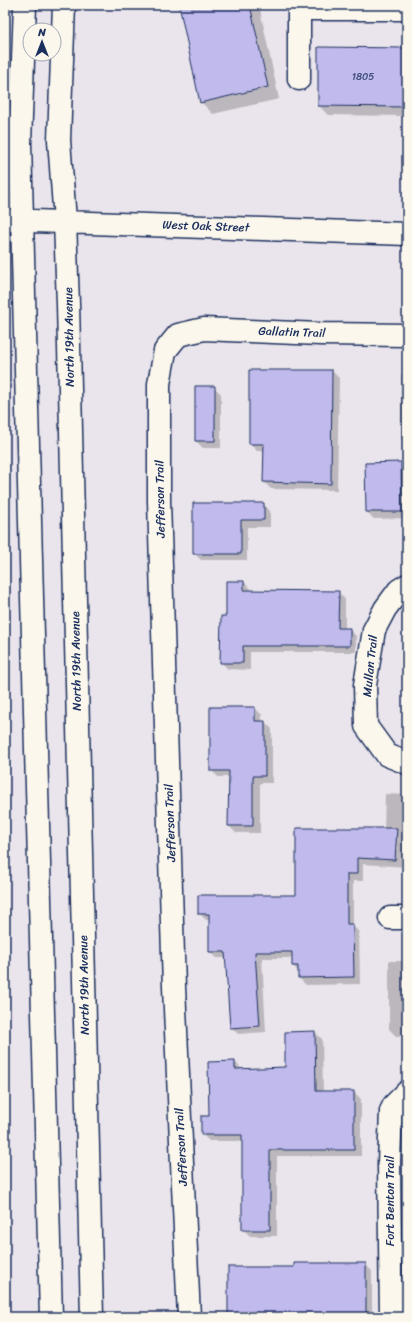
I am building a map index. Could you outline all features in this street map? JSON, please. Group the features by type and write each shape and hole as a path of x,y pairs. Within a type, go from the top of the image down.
{"main road":[{"path":"25,5 20,143 14,220 51,1317"},
{"name":"North 19th Avenue","path":"64,5 59,140 65,221 92,1317"},
{"path":"299,79 299,7 407,9"},
{"name":"West Oak Street","path":"14,220 407,234"},
{"name":"Gallatin Trail","path":"178,335 204,328 320,334 407,335"},
{"name":"Jefferson Trail","path":"178,335 165,351 159,384 159,493 174,979 189,1317"},
{"name":"Mullan Trail","path":"407,585 399,590 385,609 374,630 365,685 366,726 387,755 407,763"},
{"name":"Fort Benton Trail","path":"391,1317 389,1163 391,1111 394,1104 407,1092"}],"building":[{"path":"179,5 250,5 268,87 200,103"},
{"path":"318,47 407,48 407,107 318,106"},
{"path":"249,370 332,370 331,484 263,482 264,444 249,444"},
{"path":"195,386 215,386 215,441 195,441"},
{"path":"401,462 402,512 366,512 365,463"},
{"path":"193,503 264,503 264,520 241,520 241,554 193,554"},
{"path":"226,581 244,581 244,590 339,591 338,628 350,628 350,646 243,646 243,663 220,663 221,616 226,616"},
{"path":"210,707 255,707 255,721 265,721 265,776 253,776 253,826 228,826 229,771 210,771"},
{"path":"296,828 397,828 395,860 357,858 357,874 347,874 347,924 353,924 354,977 298,978 298,966 292,966 292,952 255,952 260,1026 230,1028 225,952 209,952 209,914 198,914 198,895 296,895"},
{"path":"315,1031 316,1091 354,1091 354,1150 270,1150 270,1230 242,1230 242,1135 201,1135 201,1116 209,1116 208,1062 235,1061 235,1069 285,1067 285,1032"},
{"path":"294,1263 366,1263 366,1317 228,1317 228,1267 294,1267"}]}
